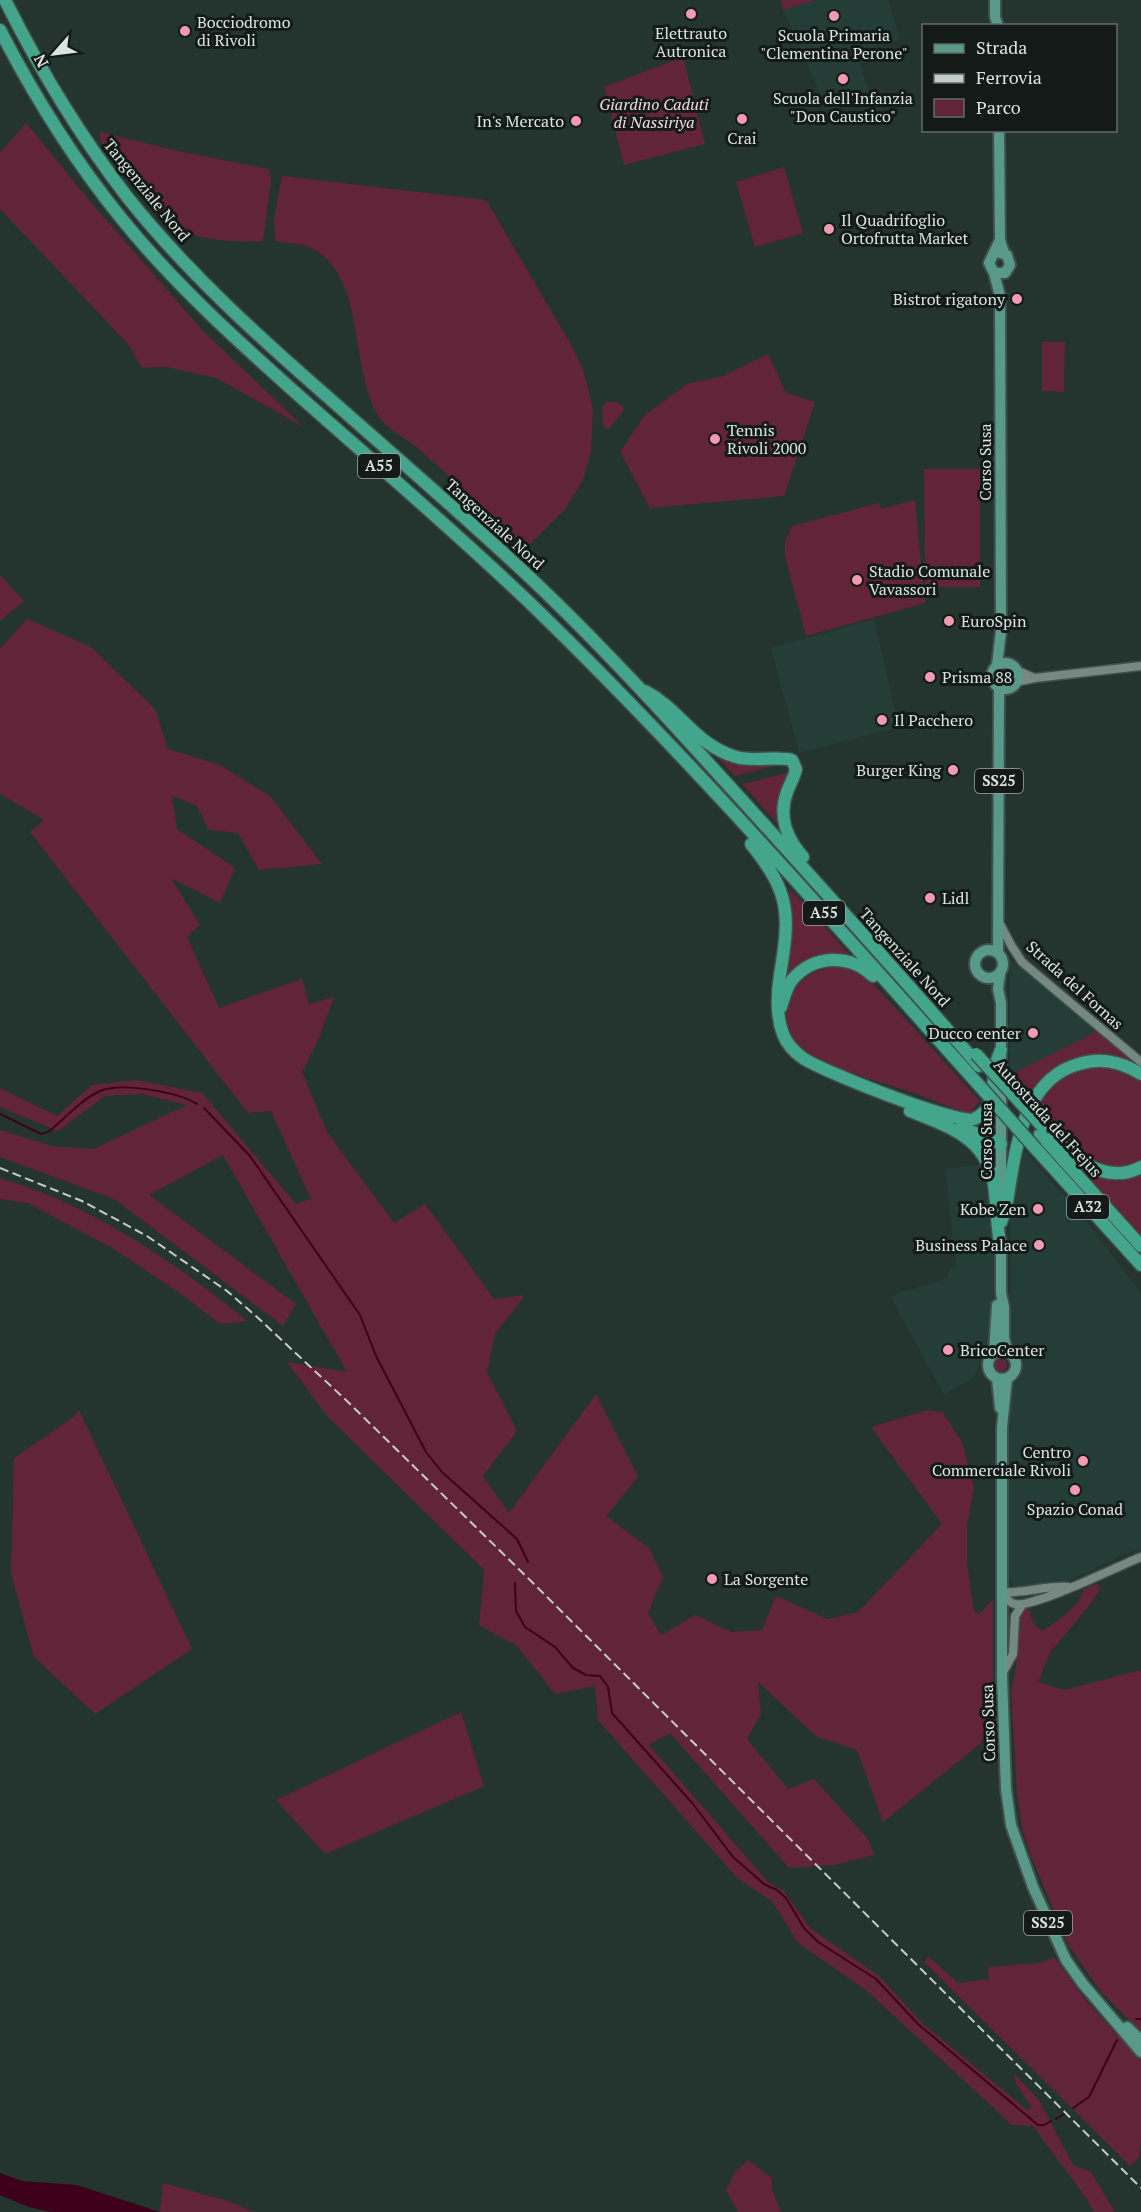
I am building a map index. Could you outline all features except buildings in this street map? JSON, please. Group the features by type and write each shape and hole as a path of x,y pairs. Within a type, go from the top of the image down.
{"highway":[{"name":"Tangenziale Nord","path":"5,0 45,77 87,142 130,200 180,258 294,368 443,498 541,588 637,686 865,936 950,1033 978,1060"},
{"name":"Tangenziale Nord","path":"0,30 16,62 65,142 122,220 166,270 254,356 427,508 585,657 720,799 976,1083"},
{"path":"637,686 661,699 694,734 722,752 749,760 784,758 792,760 796,770 787,790 783,810 787,831 798,851 846,904 865,936"},
{"path":"720,799 739,829 772,872 783,894 787,923 777,996 782,1030 796,1053 813,1064 911,1104 960,1119 974,1119 993,1098 995,1066 1001,1050"},
{"path":"780,1011 788,987 799,974 819,962 841,959 851,961 866,970 910,1018 930,1030"},
{"name":"Autostrada del Frejus","path":"978,1060 1141,1246"},
{"path":"1001,1222 1008,1208 1010,1182 1029,1107 1042,1088 1060,1072 1082,1062 1119,1064 1141,1074"},
{"path":"856,1082 907,1109 951,1128 965,1136 983,1152 994,1180 1001,1248"},
{"name":"Autostrada del Frejus","path":"976,1083 1141,1265"},
{"path":"911,1104 1001,1144"},
{"path":"1041,1130 1075,1157 1100,1171 1112,1174 1124,1173 1141,1167"}],"main road":[{"path":"995,0 995,22"},
{"path":"999,132 1000,254"},
{"path":"1000,254 1010,261 1009,268 1000,273 989,262 1000,254"},
{"name":"Corso Susa","path":"1000,273 1001,632 1007,666"},
{"name":"SS25","path":"1000,974 1003,966 998,953 997,936 999,922 999,724 1008,686 1017,677 1007,666 993,671 993,683 1008,686"},
{"name":"SS25","path":"997,936 987,951 978,957 975,964 980,974 998,989"},
{"path":"987,951 998,953"},
{"path":"987,978 1000,974"},
{"name":"Corso Susa","path":"1000,974 998,989 1001,1003 1001,1293 1004,1307 1004,1339 1008,1352"},
{"name":"Corso Susa","path":"994,1353 997,1307 1001,1293"},
{"path":"994,1353 1008,1352"},
{"name":"SS25","path":"994,1353 988,1365 990,1373 1002,1378 1014,1373 1016,1366 1014,1358 1008,1352"},
{"name":"Corso Susa","path":"1002,1378 1002,1676 1006,1780 1011,1825 1022,1861 1066,1960 1093,1997 1141,2052"},
{"name":"Corso Susa","path":"1093,1997 1141,2040"}],"street":[{"path":"1007,666 1035,678"},
{"path":"1008,686 1035,678 1141,666"},
{"name":"Strada del Fornas","path":"999,922 1022,962 1141,1062"},
{"path":"1002,1592 1011,1603 1022,1605 1058,1593 1141,1557"},
{"path":"1002,1592 1018,1594 1069,1587"},
{"path":"1002,1676 1013,1654 1015,1616 1022,1605"}],"shaded area":[{"path":"816,0 888,0 900,39 857,53 869,92 824,106 783,10"},
{"path":"874,619 899,727 799,753 771,648"},
{"path":"1010,959 1097,1031 1010,1075"},
{"path":"1022,1149 1077,1209 1141,1293 1141,1549 1122,1555 1065,1583 1017,1589 1010,1579 1010,1394 1013,1380 1020,1367 1020,1355 1012,1348 1011,1342 1010,1208"},
{"path":"984,1164 993,1210 993,1342 971,1379 944,1395 890,1296 947,1278 950,1268 956,1268 945,1169"},
{"path":"0,2173 22,2181 77,2185 160,2212 51,2212 29,2207 0,2195"}],"green space":[{"path":"781,0 816,0 783,10"},
{"name":"Giardino Caduti di Nassiriya","path":"683,57 705,144 624,165 604,87"},
{"path":"26,123 94,206 203,331 304,427 216,378 166,367 142,368 128,344 0,209 0,153"},
{"path":"100,132 178,151 269,169 271,180 263,241 215,240 197,236 167,220 138,191 111,157 101,142"},
{"path":"784,167 803,233 755,247 736,182"},
{"path":"282,176 486,200 570,343 583,369 593,409 591,451 583,480 566,508 527,547 429,458 379,417 370,398 364,376 350,305 343,283 331,264 315,250 275,241 274,217"},
{"path":"1042,342 1065,342 1064,392 1042,391"},
{"name":"Tennis Rivoli 2000","path":"768,354 786,393 815,402 784,496 650,508 620,452 644,416 687,384 723,376"},
{"path":"606,402 617,402 623,407 623,411 608,430 603,425 602,407"},
{"path":"924,469 980,469 980,587 925,587"},
{"name":"Stadio Comunale Vavassori","path":"915,500 925,603 806,636 785,556 785,542 792,526 879,503 881,509"},
{"path":"0,575 24,601 0,621"},
{"path":"27,619 91,647 155,709 168,749 220,765 271,797 322,864 259,870 238,833 209,830 197,806 172,796 177,829 235,868 220,903 171,878 200,925 187,937 219,1008 302,979 309,1004 334,997 319,1038 302,1072 327,1132 394,1223 425,1204 494,1299 525,1295 495,1334 487,1372 517,1431 483,1476 509,1513 596,1394 638,1477 606,1516 649,1548 663,1577 648,1613 661,1635 695,1615 731,1632 762,1630 776,1596 827,1619 858,1612 942,1524 871,1427 928,1410 943,1413 962,1442 974,1488 967,1525 967,1564 974,1611 980,1613 993,1600 993,1720 980,1744 883,1822 857,1750 817,1737 758,1682 761,1714 747,1739 788,1789 814,1779 868,1839 874,1855 834,1865 789,1868 670,1733 649,1745 769,1883 784,1891 810,1928 879,1976 922,2023 1027,2110 1032,2108 1016,2084 1014,2073 1039,2100 1073,2165 1091,2172 1115,2212 1094,2212 1033,2126 1012,2125 866,1990 798,1943 772,1901 738,1879 598,1720 595,1686 555,1694 517,1646 479,1625 484,1570 326,1415 287,1362 347,1372 223,1155 149,1195 296,1304 283,1326 114,1199 0,1157 0,1130 52,1146 93,1149 187,1105 142,1094 105,1096 58,1131 0,1107 0,1088 57,1116 92,1085 136,1080 202,1093 296,1204 311,1199 271,1111 248,1113 30,832 44,820 0,794 0,649"},
{"path":"716,756 745,766 777,765 735,776"},
{"path":"793,771 779,803 778,824 742,784"},
{"path":"791,890 851,956 842,955 817,960 786,978 792,934 789,891"},
{"path":"840,966 851,968 870,980 980,1101 971,1112 966,1114 917,1094 847,1071 818,1059 799,1047 791,1035 787,1022 787,1008 791,995 795,988 811,974"},
{"path":"1097,1031 1135,1063 1103,1056 1073,1059 1048,1073 1027,1099 1010,1081 1010,1075"},
{"path":"1102,1067 1121,1070 1141,1081 1141,1160 1126,1167 1111,1168 1082,1155 1035,1109 1054,1083 1080,1070"},
{"path":"992,1109 992,1133 975,1128"},
{"path":"1084,1172 1112,1180 1141,1175 1141,1235"},
{"path":"0,1178 33,1189 99,1219 191,1277 247,1321 220,1324 181,1294 114,1249 28,1203 0,1199"},
{"path":"997,1358 1003,1358 1007,1365 1003,1372 997,1372 993,1368 993,1362"},
{"path":"79,1410 192,1649 95,1714 34,1657 11,1573 14,1458 72,1418"},
{"path":"1097,1583 1100,1589 1051,1651 1038,1682 1064,1690 1141,1670 1141,2032 1101,1992 1069,1946 1030,1854 1023,1832 1017,1794 1011,1692 1016,1666 1017,1622 1021,1610 1028,1606 1034,1625 1043,1631 1078,1602 1084,1589"},
{"path":"461,1712 484,1786 325,1854 276,1800"},
{"path":"929,1957 958,1983 989,1979 988,1967 1039,1963 1054,1957 1087,2002 1141,2061 1139,2158 1130,2166 924,1962"},
{"path":"748,2160 772,2178 772,2190 781,2212 738,2212 726,2190 735,2172"},
{"path":"163,2183 228,2201 254,2212 160,2212"}],"waterway":[{"path":"0,1114 41,1134 48,1132 86,1099 109,1088 135,1088 163,1092 197,1104"},
{"path":"204,1108 250,1156 360,1315 376,1356 426,1452 442,1472 517,1539 528,1562"},
{"path":"515,1583 516,1611 525,1627 555,1647 573,1668 586,1675 600,1676 608,1687 612,1713 693,1804 733,1857 764,1884 777,1890 786,1898 804,1928 818,1942 876,1979 918,2024 1038,2125 1051,2121"},
{"path":"1136,2019 1141,2019"},
{"path":"1073,2108 1089,2097 1117,2040"},
{"path":"1056,2119 1064,2114"}],"railway":[{"path":"0,1168 82,1201 147,1236 227,1291 257,1317 348,1402 533,1583 1141,2188"}],"place":[{"name":"Elettrauto Autronica","path":"691,14"},
{"name":"Scuola Primaria \"Clementina Perone\"","path":"834,16"},
{"name":"Bocciodromo di Rivoli","path":"185,31"},
{"name":"Scuola dell'Infanzia \"Don Caustico\"","path":"843,79"},
{"name":"Crai","path":"742,119"},
{"name":"In's Mercato","path":"576,121"},
{"name":"Il Quadrifoglio Ortofrutta Market","path":"829,229"},
{"name":"Bistrot rigatony","path":"1017,299"},
{"name":"Tennis Rivoli 2000","path":"715,439"},
{"name":"Stadio Comunale Vavassori","path":"857,580"},
{"name":"EuroSpin","path":"949,621"},
{"name":"Prisma 88","path":"930,677"},
{"name":"Il Pacchero","path":"882,720"},
{"name":"Burger King","path":"953,770"},
{"name":"Lidl","path":"930,898"},
{"name":"Ducco center","path":"1033,1033"},
{"name":"Kobe Zen","path":"1038,1209"},
{"name":"Business Palace","path":"1039,1245"},
{"name":"BricoCenter","path":"948,1350"},
{"name":"Centro Commerciale Rivoli","path":"1083,1461"},
{"name":"Spazio Conad","path":"1075,1490"},
{"name":"La Sorgente","path":"712,1579"}]}
